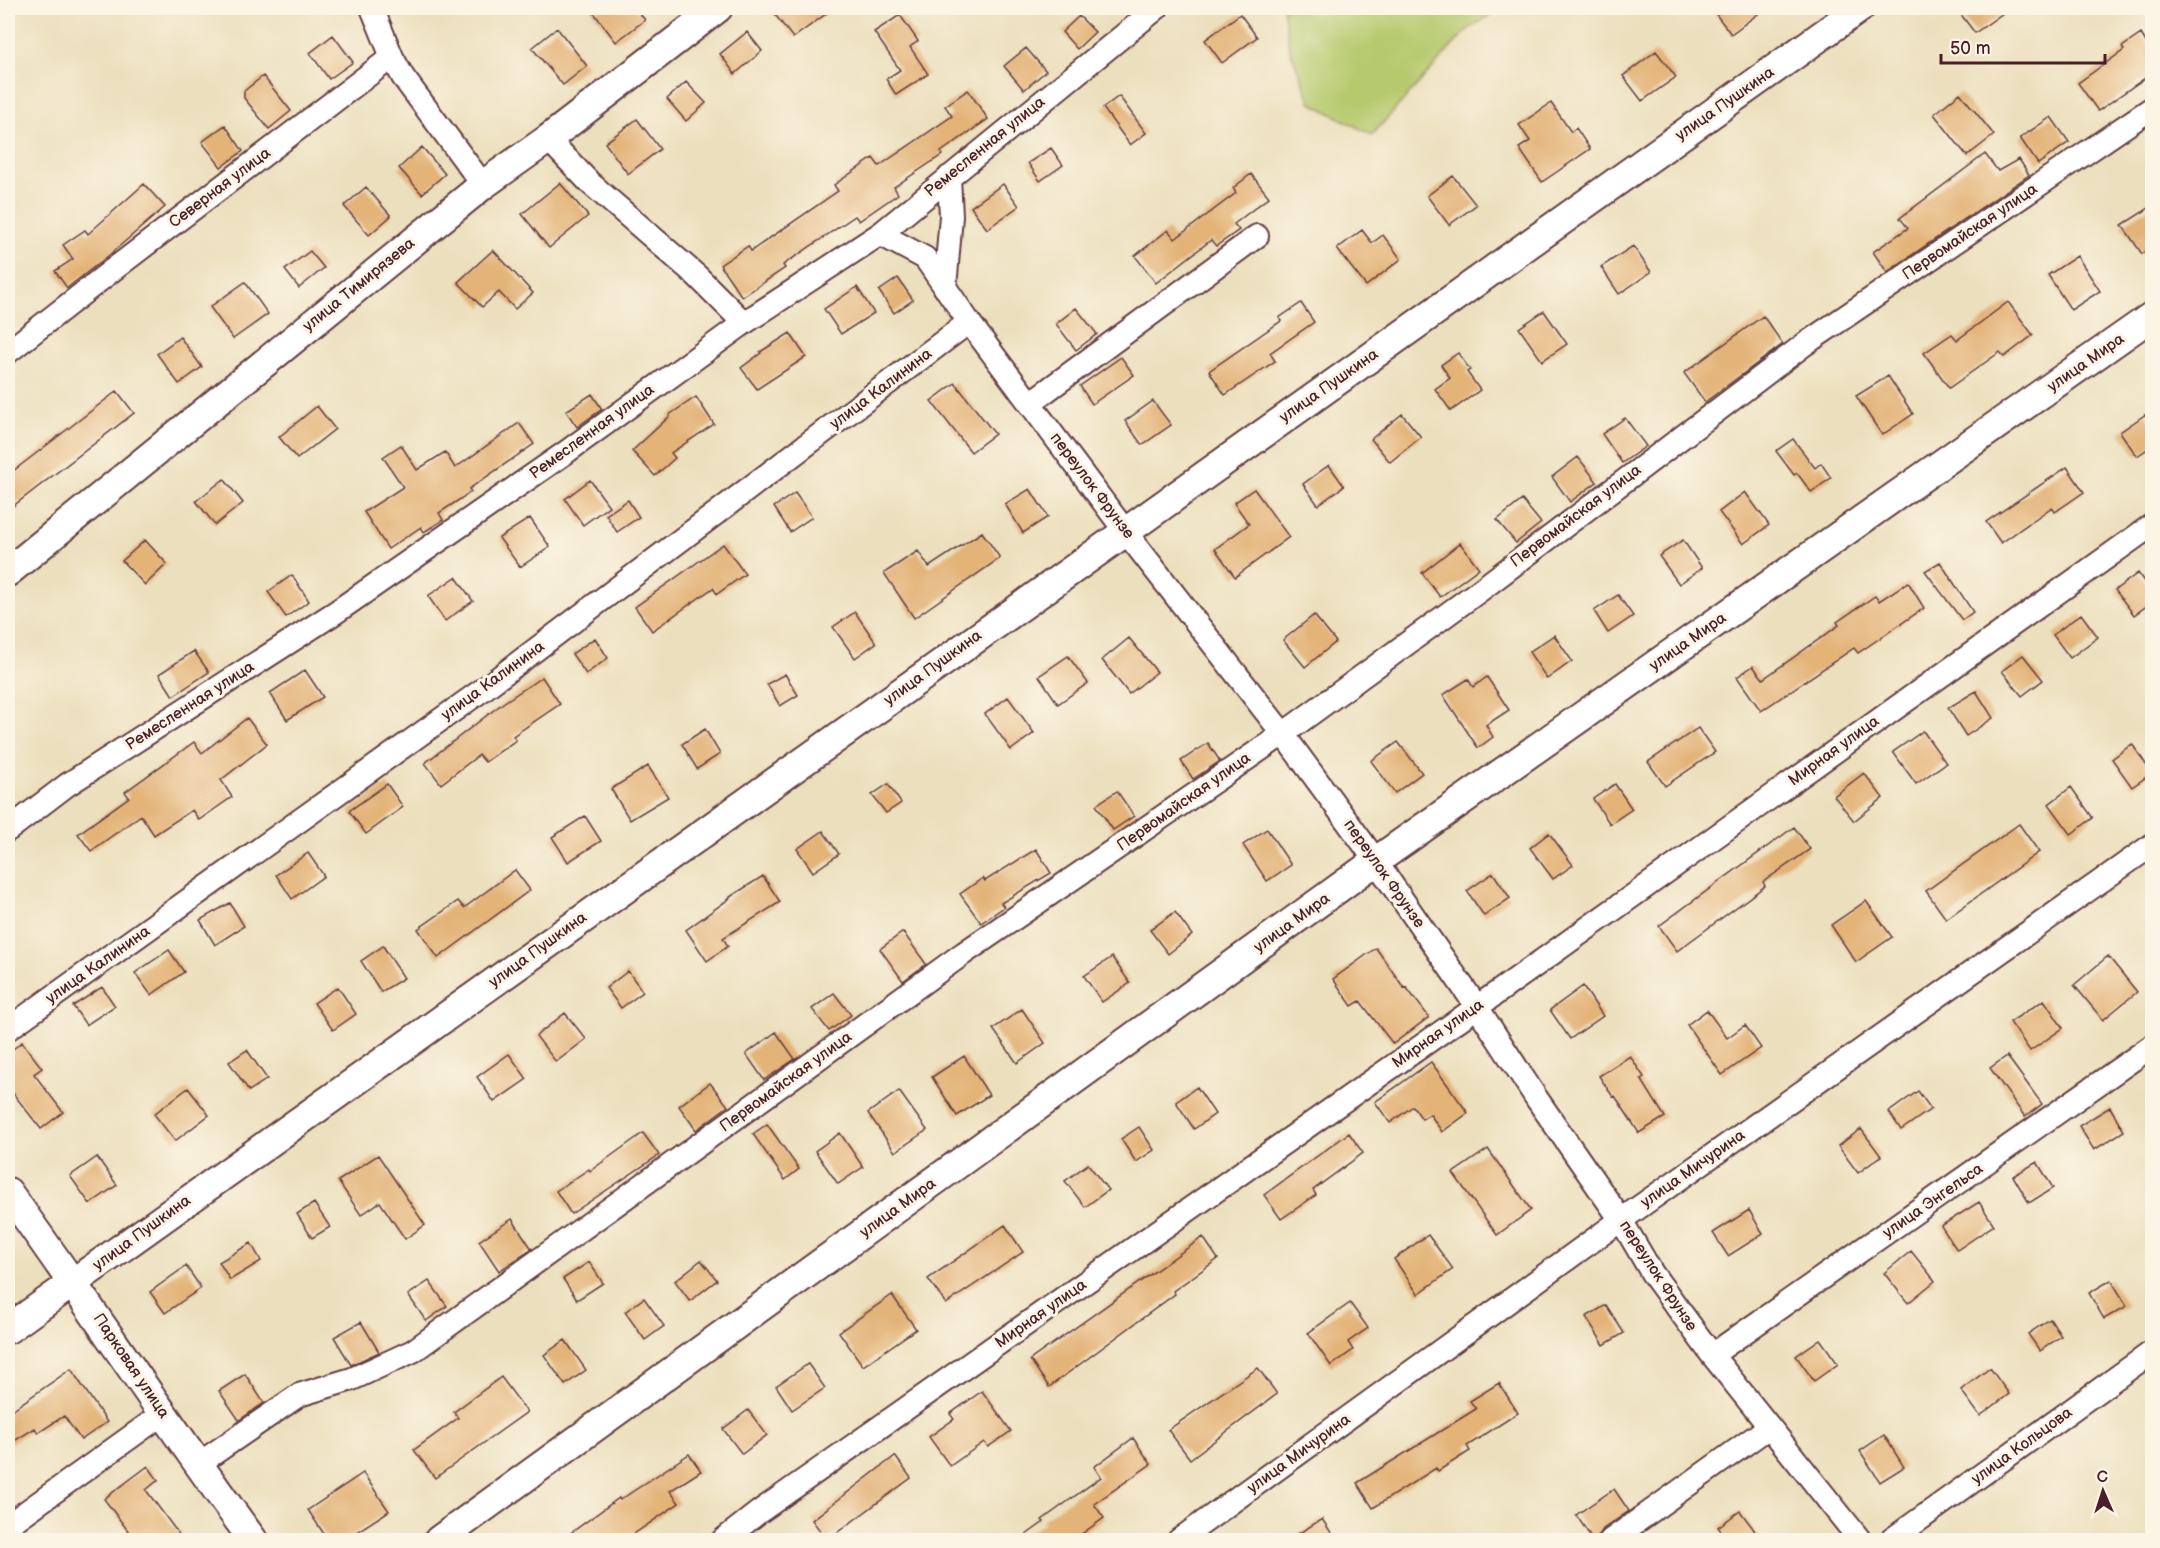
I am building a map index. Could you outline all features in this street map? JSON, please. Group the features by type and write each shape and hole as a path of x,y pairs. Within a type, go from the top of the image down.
{"street":[{"name":"улица Тимирязева","path":"8,572 483,184 548,139 718,8"},
{"name":"Ремесленная улица","path":"8,830 67,785 336,612 565,453 744,323 880,234 1157,8"},
{"name":"улица Пушкина","path":"8,1329 1860,8"},
{"path":"374,10 392,57 403,77 483,184"},
{"name":"Северная улица","path":"8,352 392,57"},
{"name":"Первомайская улица","path":"197,1465 299,1395 352,1379 413,1351 964,953 1283,734 1479,591 1805,344 2152,108"},
{"path":"548,139 590,183 697,276 744,323"},
{"path":"945,288 951,216 949,177"},
{"name":"переулок Фрунзе","path":"880,234 925,258 969,322 1125,531 1283,734 1376,861 1477,1006 1537,1099 1621,1220 1652,1273 1712,1355 1860,1540"},
{"path":"1030,403 1257,236"},
{"name":"улица Мира","path":"439,1540 1376,861 2152,316"},
{"name":"улица Калинина","path":"8,1029 485,688 969,322"},
{"name":"Мирная улица","path":"723,1540 759,1512 1477,1006 2152,525"},
{"name":"улица Мичурина","path":"1179,1540 1621,1220 2152,845"},
{"name":"улица Энгельса","path":"1712,1355 2152,1046"},
{"name":"Парковая улица","path":"8,1192 164,1413 197,1465 253,1540"},
{"name":"улица Кольцова","path":"1891,1540 2152,1352"},
{"path":"8,1525 164,1413"},
{"path":"1611,1540 1769,1427"}],"green space":[{"path":"1283,8 1502,8 1467,30 1372,135 1311,103 1289,47"}],"building":[{"path":"590,8 635,8 645,20 616,42"},
{"path":"770,8 834,8 793,38"},
{"path":"1711,8 1766,8 1731,34"},
{"path":"1956,8 2010,8 1975,33"},
{"path":"1240,14 1257,37 1222,63 1205,40"},
{"path":"900,15 918,41 910,47 928,74 896,95 886,79 900,70 874,32"},
{"path":"1079,16 1095,32 1077,49 1062,32"},
{"path":"557,28 587,66 563,85 532,48"},
{"path":"747,32 762,51 735,74 720,54"},
{"path":"2141,34 2152,52 2152,73 2098,111 2078,83 2124,50 2122,47"},
{"path":"333,35 353,62 329,79 310,53"},
{"path":"1026,48 1046,71 1024,90 1004,66"},
{"path":"1656,51 1676,77 1642,101 1623,76"},
{"path":"263,76 291,111 269,129 244,98 244,91"},
{"path":"686,82 706,103 686,121 667,99"},
{"path":"968,90 988,119 941,152 942,155 894,187 898,194 859,221 855,216 783,265 785,268 742,297 720,265 748,246 751,251 838,191 834,185 873,158 879,166 952,116 945,106"},
{"path":"1960,93 1994,135 1967,156 1934,114"},
{"path":"1119,96 1146,133 1130,145 1103,108"},
{"path":"1551,103 1571,132 1576,128 1590,149 1542,182 1519,148 1530,141 1519,125"},
{"path":"2051,117 2069,142 2038,164 2020,138"},
{"path":"637,119 660,149 628,174 605,143"},
{"path":"225,125 243,151 221,167 202,142"},
{"path":"422,147 445,174 422,194 399,168"},
{"path":"1051,148 1063,165 1040,181 1028,163"},
{"path":"1985,154 1998,171 2019,159 2029,175 1887,272 1873,252 1908,228 1900,218"},
{"path":"1251,174 1269,197 1234,224 1239,230 1216,246 1211,240 1156,283 1135,256 1168,230 1175,239 1236,193 1233,188"},
{"path":"1453,176 1476,205 1449,225 1427,196"},
{"path":"560,183 588,216 549,248 522,214"},
{"path":"144,184 165,207 67,288 55,271 73,259 63,245 85,230 88,234"},
{"path":"1003,184 1019,206 987,229 971,207"},
{"path":"366,187 391,216 369,235 344,206"},
{"path":"2152,206 2152,247 2142,254 2122,225"},
{"path":"1362,230 1372,243 1383,235 1401,259 1366,286 1337,249"},
{"path":"1633,246 1651,272 1619,294 1601,267"},
{"path":"493,250 533,293 515,309 499,292 482,307 458,282"},
{"path":"310,251 324,268 299,288 285,270"},
{"path":"2077,256 2100,291 2071,310 2048,275"},
{"path":"898,278 913,300 894,313 879,291"},
{"path":"245,282 268,314 233,339 210,307"},
{"path":"857,287 874,313 841,334 824,309"},
{"path":"2008,302 2033,335 2004,357 2000,352 1949,388 1924,353 1952,334 1957,340"},
{"path":"1301,303 1314,322 1270,353 1275,361 1225,395 1209,371 1281,321 1279,318"},
{"path":"1076,308 1097,334 1076,350 1056,324"},
{"path":"1544,311 1567,344 1542,361 1519,328"},
{"path":"1763,316 1783,344 1705,402 1684,373"},
{"path":"790,333 806,357 757,389 741,368 760,352"},
{"path":"180,337 202,367 179,384 157,354"},
{"path":"1458,353 1470,370 1467,372 1480,390 1451,411 1435,389 1450,378 1441,365"},
{"path":"1121,357 1134,375 1092,404 1080,386"},
{"path":"1888,376 1913,414 1882,435 1856,396"},
{"path":"955,383 995,434 971,452 931,401"},
{"path":"117,391 134,413 8,510 8,475"},
{"path":"592,394 602,409 577,427 566,411"},
{"path":"696,397 714,424 671,453 675,458 655,476 632,451 669,415"},
{"path":"1153,401 1171,425 1142,445 1125,421"},
{"path":"317,406 335,429 297,459 279,437"},
{"path":"1402,414 1421,437 1390,462 1371,439"},
{"path":"2146,414 2152,424 2152,446 2137,456 2120,432"},
{"path":"1625,418 1646,446 1622,463 1602,434"},
{"path":"519,423 534,444 469,489 471,492 439,513 443,520 424,532 421,527 388,549 364,512 403,487 383,457 401,445 417,470 445,452 455,468"},
{"path":"1793,439 1815,468 1821,463 1831,478 1811,492 1797,473 1794,475 1776,451"},
{"path":"1578,457 1597,482 1570,502 1552,477"},
{"path":"1329,465 1344,486 1318,505 1303,484"},
{"path":"2067,467 2084,492 2055,512 2052,507 2001,543 1986,522"},
{"path":"224,479 243,503 215,525 196,501"},
{"path":"590,480 609,506 583,525 565,499"},
{"path":"1030,489 1048,517 1023,533 1005,504"},
{"path":"1254,489 1289,537 1235,577 1215,549 1249,524 1234,503"},
{"path":"1745,492 1769,525 1743,544 1719,512"},
{"path":"795,493 812,517 790,532 774,507"},
{"path":"628,500 639,517 617,532 606,515"},
{"path":"1522,500 1541,523 1516,543 1497,520"},
{"path":"530,518 550,547 520,567 499,538"},
{"path":"982,532 1000,558 914,618 884,573 918,551 929,567"},
{"path":"145,540 167,564 145,585 122,561"},
{"path":"1683,540 1702,568 1679,584 1659,556"},
{"path":"1460,543 1479,568 1440,597 1422,573"},
{"path":"723,544 745,574 717,594 713,588 652,631 635,607"},
{"path":"1940,562 1973,612 1962,620 1925,571"},
{"path":"2138,573 2152,593 2152,602 2134,615 2115,590"},
{"path":"292,575 309,601 286,617 268,592"},
{"path":"456,577 473,601 445,621 428,596"},
{"path":"1908,582 1924,608 1858,653 1854,648 1761,711 1737,677 1753,666 1763,679 1839,625 1837,622 1875,596 1879,601"},
{"path":"1618,595 1633,616 1608,633 1594,611"},
{"path":"855,612 876,643 855,658 833,627"},
{"path":"2081,614 2098,637 2070,658 2053,635"},
{"path":"1314,615 1336,642 1305,667 1283,640"},
{"path":"1554,635 1572,661 1547,679 1529,652"},
{"path":"595,638 608,658 586,674 572,654"},
{"path":"1129,638 1157,672 1129,694 1102,660"},
{"path":"194,651 209,672 173,696 159,674"},
{"path":"2023,655 2043,680 2022,696 2002,671"},
{"path":"1068,656 1088,683 1058,704 1039,676"},
{"path":"305,670 323,697 287,720 270,693"},
{"path":"785,674 798,695 780,706 767,684"},
{"path":"542,677 560,704 513,736 516,740 485,762 479,755 441,784 425,763 503,703"},
{"path":"1487,677 1509,710 1486,725 1493,737 1478,748 1443,695 1468,679 1473,687"},
{"path":"1976,691 1993,718 1966,736 1948,708"},
{"path":"1008,697 1034,733 1011,750 985,714"},
{"path":"247,718 267,744 221,780 232,797 199,820 192,810 154,835 141,815 91,851 78,834 129,797 125,792 194,742 202,753"},
{"path":"1698,728 1715,752 1665,786 1648,762"},
{"path":"705,729 720,754 697,769 682,744"},
{"path":"1923,731 1946,763 1916,784 1893,752"},
{"path":"1398,742 1422,773 1395,793 1371,761"},
{"path":"1208,743 1220,761 1193,779 1181,761"},
{"path":"2132,744 2152,773 2132,787 2112,759"},
{"path":"648,766 668,797 630,820 611,789"},
{"path":"1864,773 1883,798 1854,821 1834,796"},
{"path":"387,784 403,807 366,834 349,811"},
{"path":"888,784 901,803 886,813 872,795"},
{"path":"1615,784 1632,809 1610,824 1593,799"},
{"path":"2071,787 2093,818 2071,834 2049,804"},
{"path":"1117,791 1134,816 1113,830 1096,805"},
{"path":"585,816 601,841 568,862 552,837"},
{"path":"2019,824 2039,852 1946,919 1926,891"},
{"path":"1794,827 1810,849 1763,882 1765,886 1677,951 1659,926"},
{"path":"1267,829 1291,865 1267,881 1243,845"},
{"path":"823,831 839,854 813,872 797,849"},
{"path":"1549,833 1573,865 1553,879 1530,848"},
{"path":"1036,849 1051,873 1001,903 1004,907 981,923 960,894 983,878 985,881"},
{"path":"308,853 324,876 292,899 276,875"},
{"path":"515,870 530,890 438,958 418,929 458,901 464,908"},
{"path":"1493,873 1510,898 1484,916 1467,891"},
{"path":"763,876 780,902 723,938 728,946 707,961 686,930"},
{"path":"1866,901 1892,937 1856,962 1831,925"},
{"path":"230,903 244,926 215,945 200,920"},
{"path":"1175,912 1192,935 1168,954 1150,930"},
{"path":"903,932 926,964 903,981 880,949"},
{"path":"383,946 404,978 381,992 361,961"},
{"path":"1376,948 1404,988 1406,987 1429,1017 1393,1044 1360,1001 1352,1006 1333,979"},
{"path":"169,950 184,972 151,995 135,973"},
{"path":"2108,956 2137,992 2103,1020 2074,985"},
{"path":"1112,957 1130,983 1102,1002 1084,976"},
{"path":"628,971 643,992 621,1008 606,988"},
{"path":"1583,986 1603,1016 1570,1039 1550,1010"},
{"path":"102,987 115,1006 86,1025 73,1006"},
{"path":"338,987 356,1014 333,1030 314,1003"},
{"path":"834,993 851,1015 829,1031 812,1009"},
{"path":"2044,1000 2063,1028 2030,1051 2010,1022"},
{"path":"1022,1009 1045,1043 1017,1063 993,1029"},
{"path":"1707,1010 1727,1038 1745,1025 1761,1048 1722,1075 1687,1025"},
{"path":"565,1013 586,1039 556,1062 536,1036"},
{"path":"776,1032 795,1059 764,1080 746,1054"},
{"path":"22,1042 42,1068 34,1074 63,1112 41,1129 8,1087 8,1053"},
{"path":"247,1050 267,1079 249,1091 229,1062"},
{"path":"509,1054 527,1079 494,1102 477,1077"},
{"path":"964,1056 989,1095 957,1116 932,1077"},
{"path":"1630,1056 1644,1077 1641,1079 1665,1117 1639,1133 1599,1076"},
{"path":"2007,1056 2042,1104 2025,1117 1990,1068"},
{"path":"1431,1062 1468,1113 1442,1132 1430,1114 1422,1119 1413,1106 1390,1123 1375,1102"},
{"path":"710,1083 728,1106 696,1130 679,1106"},
{"path":"1197,1087 1215,1114 1194,1129 1176,1102"},
{"path":"188,1088 209,1115 175,1141 154,1114"},
{"path":"899,1091 927,1130 895,1152 868,1113"},
{"path":"1918,1091 1931,1109 1901,1130 1889,1112"},
{"path":"2110,1107 2124,1131 2094,1150 2079,1126"},
{"path":"767,1124 799,1169 785,1180 753,1134"},
{"path":"1139,1127 1154,1150 1136,1162 1121,1139"},
{"path":"1861,1129 1881,1156 1858,1173 1838,1146"},
{"path":"643,1133 659,1155 571,1214 556,1191 589,1169 590,1171"},
{"path":"840,1133 863,1167 838,1184 815,1151"},
{"path":"1349,1133 1363,1153 1313,1190 1316,1195 1281,1219 1264,1195"},
{"path":"1488,1149 1531,1210 1497,1235 1453,1173"},
{"path":"378,1155 425,1225 405,1239 380,1202 361,1215 338,1181"},
{"path":"97,1157 117,1185 90,1204 70,1176"},
{"path":"2037,1162 2053,1188 2029,1203 2013,1176"},
{"path":"1088,1164 1108,1190 1085,1207 1065,1181"},
{"path":"1979,1202 1994,1225 1957,1250 1941,1226"},
{"path":"314,1203 330,1227 312,1238 297,1214"},
{"path":"1749,1210 1763,1234 1728,1256 1713,1233"},
{"path":"512,1219 532,1249 499,1271 479,1241"},
{"path":"1005,1225 1023,1252 946,1304 928,1279"},
{"path":"1428,1235 1453,1269 1418,1294 1394,1259"},
{"path":"1203,1237 1218,1259 1173,1291 1175,1294 1049,1387 1030,1360"},
{"path":"251,1243 261,1261 230,1280 219,1262"},
{"path":"1911,1251 1935,1281 1908,1303 1884,1273"},
{"path":"701,1260 717,1280 690,1301 675,1281"},
{"path":"589,1262 603,1283 577,1300 563,1279"},
{"path":"186,1266 201,1288 165,1313 150,1292"},
{"path":"2111,1280 2127,1306 2104,1319 2089,1293"},
{"path":"429,1281 447,1306 426,1321 408,1295"},
{"path":"892,1295 916,1329 863,1366 839,1332"},
{"path":"644,1298 664,1326 645,1340 625,1312"},
{"path":"1350,1303 1368,1328 1348,1342 1353,1350 1331,1366 1308,1333"},
{"path":"1606,1305 1624,1333 1604,1345 1586,1317"},
{"path":"2050,1319 2061,1336 2040,1351 2028,1334"},
{"path":"361,1322 379,1352 351,1365 334,1337"},
{"path":"1820,1339 1838,1364 1814,1381 1796,1356"},
{"path":"565,1340 586,1370 565,1385 544,1355"},
{"path":"808,1364 825,1388 792,1410 776,1386"},
{"path":"1258,1368 1277,1394 1190,1459 1168,1430"},
{"path":"1990,1368 2009,1394 1980,1416 1961,1390"},
{"path":"71,1369 107,1422 81,1440 64,1416 38,1433 35,1428 8,1445 8,1413"},
{"path":"245,1374 264,1403 239,1420 219,1391"},
{"path":"501,1377 527,1412 435,1478 414,1450 458,1418 454,1412"},
{"path":"1499,1383 1518,1413 1467,1446 1470,1451 1438,1471 1436,1468 1373,1508 1357,1483 1476,1409 1470,1401"},
{"path":"982,1391 1011,1431 988,1447 984,1442 950,1466 929,1437 954,1419 950,1414"},
{"path":"748,1410 767,1435 742,1454 723,1429"},
{"path":"1884,1435 1904,1467 1880,1482 1860,1451"},
{"path":"1133,1438 1151,1464 1094,1504 1104,1518 1073,1540 1019,1540 1044,1522 1042,1520 1101,1477 1094,1467"},
{"path":"689,1454 701,1471 670,1491 679,1503 625,1540 561,1540 619,1498 620,1500"},
{"path":"895,1456 911,1478 827,1540 812,1520"},
{"path":"148,1466 158,1480 146,1490 183,1540 135,1540 104,1499"},
{"path":"363,1473 389,1511 344,1540 328,1540 308,1510"},
{"path":"1614,1489 1629,1511 1603,1529 1593,1540 1576,1515"},
{"path":"1740,1511 1762,1540 1728,1540 1718,1527"},
{"path":"1322,1519 1336,1540 1288,1540"}]}
